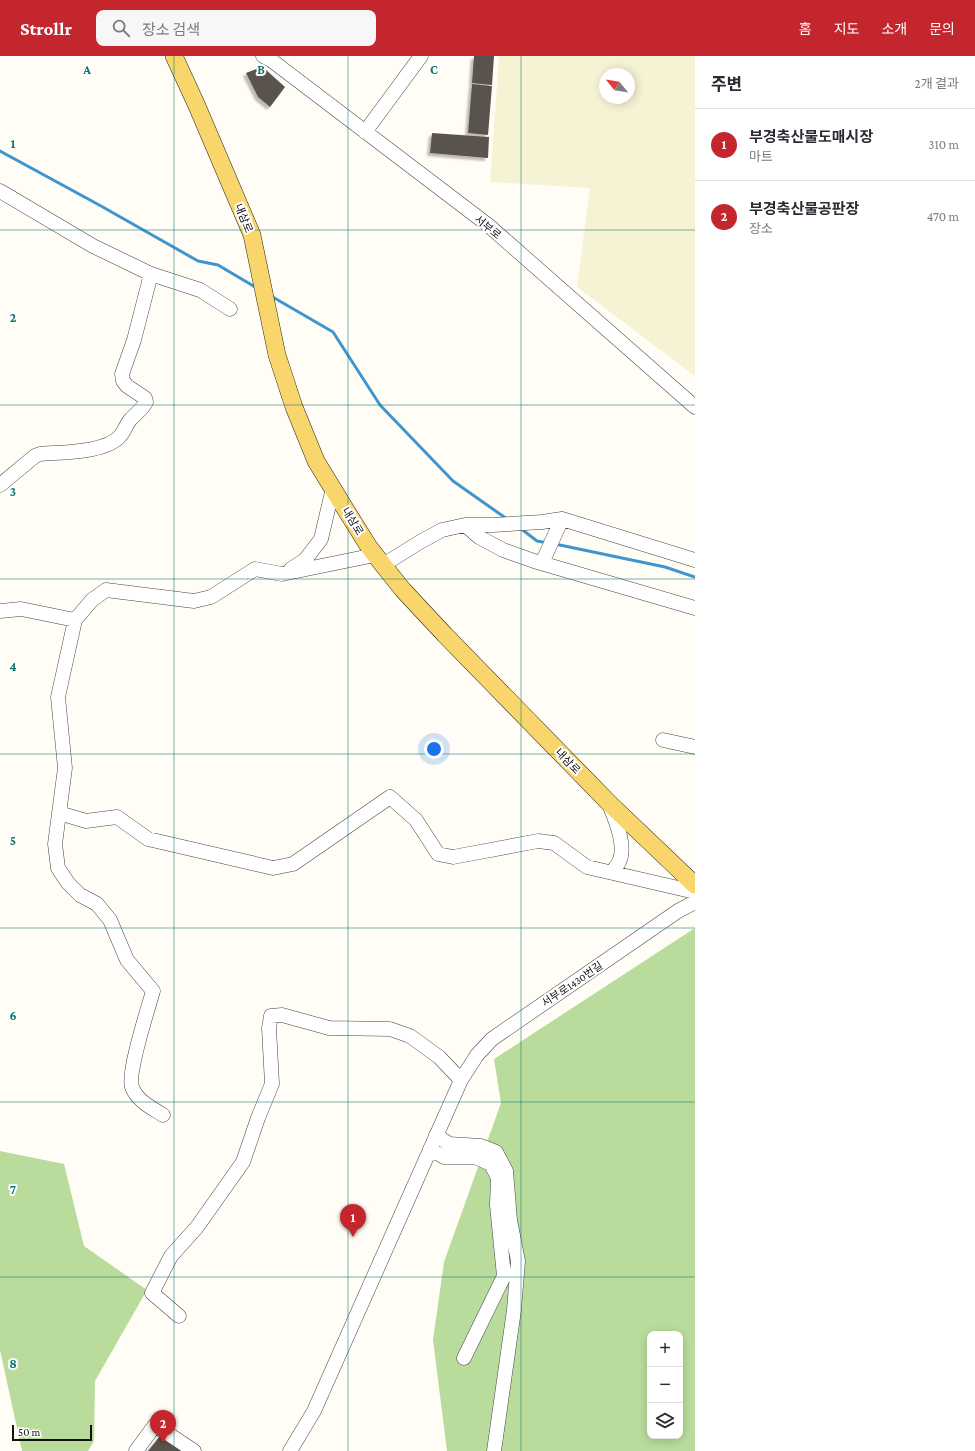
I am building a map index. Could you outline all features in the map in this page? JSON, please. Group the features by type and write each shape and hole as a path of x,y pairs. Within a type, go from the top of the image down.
{"main road":[{"name":"내삼로","path":"174,56 252,235 277,355 294,407 316,460 333,488 379,560 440,630 608,802 695,885"}],"street":[{"path":"365,132 421,56"},
{"name":"서부로","path":"267,57 488,225 695,407"},
{"path":"0,191 92,246 151,274 200,290 230,310"},
{"path":"0,485 35,456 40,454 91,450 106,445 120,436 134,415 143,408 146,402 145,398 127,386 123,381 122,374 134,340 151,274"},
{"path":"282,574 305,560 321,539 333,488"},
{"path":"542,563 560,522"},
{"path":"163,1115 140,1099 132,1086 132,1070 153,991 127,960 110,920 97,904 80,894 72,887 58,868 55,844 65,768 58,697 75,620 92,600 106,590 194,601 211,597 255,569 282,574 379,560 420,542 442,530 465,525 560,522 695,560"},
{"path":"465,525 479,537 503,550 695,608"},
{"path":"0,611 22,610 75,620"},
{"path":"663,740 695,746"},
{"path":"60,813 86,821 117,817 148,839 273,868 293,864 390,797 416,820 438,854 453,857 538,841 554,843 588,867 695,892"},
{"path":"608,802 619,830 622,852 620,861 612,872"},
{"name":"서부로1430번길","path":"290,1451 314,1411 461,1080 477,1055 492,1039 672,916 695,902"},
{"path":"179,1316 152,1293 171,1256 198,1228 243,1162 258,1118 272,1084 269,1028 271,1016 282,1015 329,1028 390,1029 410,1036 439,1056 461,1080"},
{"path":"436,1135 448,1144 480,1146 496,1152 506,1171 510,1220 518,1260 514,1310 494,1451"},
{"path":"430,1149 444,1157 475,1157 491,1164 498,1178 496,1205 504,1276 464,1358"},
{"path":"136,1451 155,1425 194,1451"}],"shaded area":[{"path":"499,56 695,56 695,376 577,287 590,188 490,182"}],"green space":[{"path":"695,928 695,1451 447,1451 433,1340 444,1262 501,1103 494,1059"},
{"path":"0,1151 64,1164 84,1246 147,1290 95,1381 94,1441 88,1451 22,1451 0,1350"}],"building":[{"path":"474,56 494,56 492,85 472,83"},
{"path":"259,68 265,69 285,87 270,107 258,97 246,73"},
{"path":"472,84 492,86 488,135 468,133"},
{"path":"432,133 489,137 488,158 430,153"},
{"path":"161,1435 182,1451 148,1451"}],"waterway":[{"path":"0,151 198,261 218,265 257,288"},
{"path":"271,296 333,332 380,405 453,481 507,519"},
{"path":"520,528 537,541 548,543"},
{"path":"555,544 665,567 695,577"}],"place":[{"name":"부경축산물도매시장","path":"353,1237"},
{"name":"부경축산물공판장","path":"163,1443"}]}
